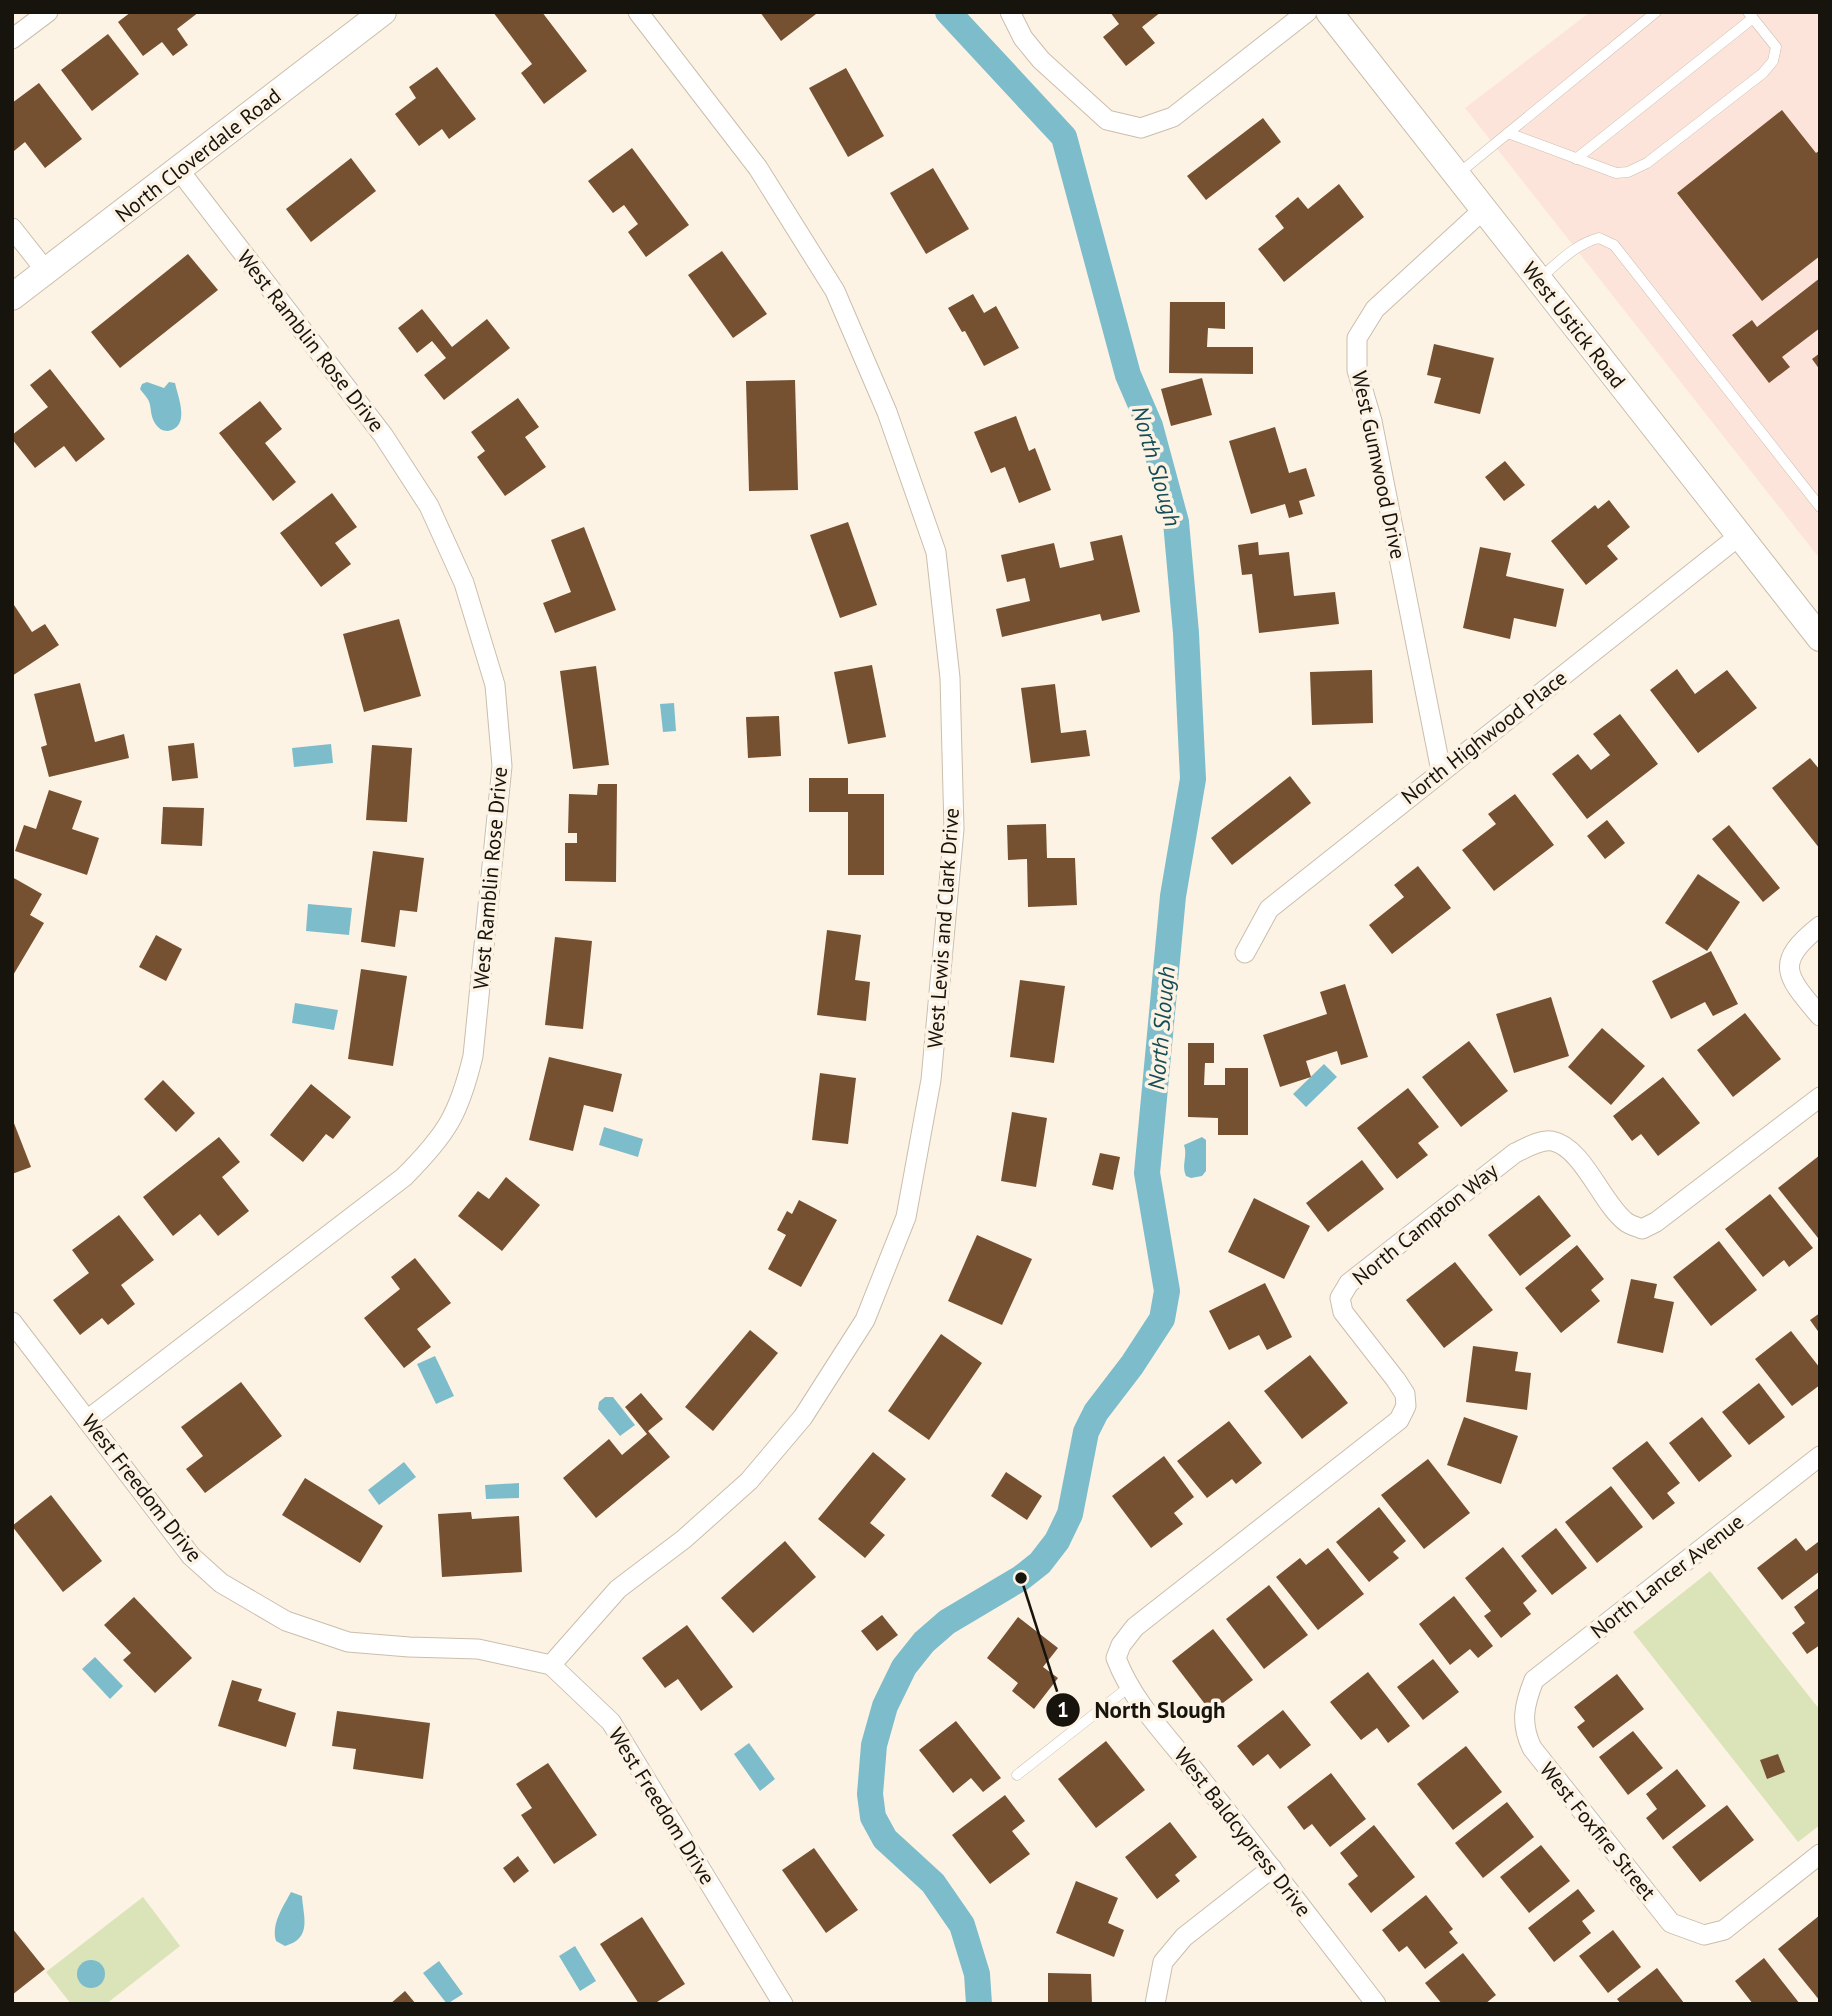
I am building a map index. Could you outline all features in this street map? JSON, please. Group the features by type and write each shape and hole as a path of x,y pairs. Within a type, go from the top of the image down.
{"main road":[{"name":"North Cloverdale Road","path":"12,297 383,12"},
{"name":"West Ustick Road","path":"1329,12 1820,638"}],"street":[{"path":"12,39 48,12"},
{"name":"West Lewis and Clark Drive","path":"551,1665 618,1589 684,1539 749,1480 803,1417 865,1320 906,1217 931,1080 954,829 950,677 936,552 887,412 835,291 758,168 638,12"},
{"path":"1010,12 1023,38 1041,60 1107,120 1141,128 1173,117 1307,12"},
{"name":"West Ramblin Rose Drive","path":"88,1420 404,1177 431,1150 452,1121 465,1090 473,1056 502,766 495,685 464,583 429,506 383,435 179,170"},
{"name":"West Gumwood Drive","path":"1441,771 1372,421 1357,370 1357,338 1375,309 1484,209"},
{"path":"12,228 46,271"},
{"name":"North Highwood Place","path":"1245,953 1269,909 1740,536"},
{"path":"1820,926 1792,951 1788,965 1792,979 1820,1016"},
{"name":"North Campton Way","path":"1116,1658 1121,1645 1135,1627 1399,1420 1406,1406 1405,1394 1343,1312 1340,1298 1349,1283 1515,1153 1536,1143 1551,1141 1563,1146 1574,1155 1627,1223 1642,1229 1656,1222 1820,1097"},
{"name":"West Freedom Drive","path":"12,1322 191,1556 221,1583 286,1621 348,1642 478,1649 551,1665 611,1723 783,2004"},
{"name":"North Lancer Avenue","path":"1524,1703 1534,1679 1819,1457"},
{"name":"West Baldcypress Drive","path":"1116,1658 1137,1700 1272,1868 1376,2004"},
{"name":"West Foxfire Street","path":"1524,1703 1527,1736 1532,1748 1671,1923 1704,1935 1724,1930 1820,1854"},
{"path":"1156,2004 1155,1994 1163,1962 1184,1937 1272,1868"}],"lane":[{"path":"1457,174 1656,12"},
{"path":"1508,133 1576,159 1616,173 1628,172 1647,163 1763,73 1773,61 1776,47 1751,15 1576,159"},
{"path":"1538,279 1574,249 1589,241 1599,238 1614,245 1820,507"},
{"path":"1017,1775 1129,1687"}],"shaded area":[{"path":"1590,12 1820,12 1820,559 1465,108"}],"green space":[{"path":"1710,1571 1820,1710 1820,1825 1798,1842 1633,1632"},
{"path":"143,1897 180,1946 106,2004 71,2004 46,1972"}],"water":[{"path":"147,382 164,388 169,382 175,383 181,418 175,428 164,431 155,423 149,401 140,389 142,384"},
{"path":"674,703 676,731 663,732 660,704"},
{"path":"331,744 333,763 294,767 292,748"},
{"path":"308,904 352,908 349,935 306,931"},
{"path":"295,1003 338,1010 334,1030 292,1023"},
{"path":"1324,1064 1337,1077 1306,1107 1293,1094"},
{"path":"604,1127 643,1139 638,1157 599,1145"},
{"path":"1202,1137 1206,1140 1206,1171 1202,1176 1191,1178 1186,1176 1185,1172 1184,1145"},
{"path":"435,1356 454,1396 436,1404 417,1364"},
{"path":"605,1397 613,1397 635,1425 620,1436 598,1409 599,1402"},
{"path":"404,1462 416,1477 379,1505 368,1490"},
{"path":"519,1483 519,1498 486,1499 485,1485"},
{"path":"95,1657 123,1686 110,1699 82,1669"},
{"path":"749,1743 775,1779 760,1791 734,1754"},
{"path":"291,1892 302,1896 304,1926 300,1938 285,1946 276,1941 275,1928"},
{"path":"575,1946 596,1981 580,1991 559,1956"},
{"path":"91,1960 101,1964 105,1974 101,1984 91,1988 81,1984 77,1974 81,1964"},
{"path":"439,1961 463,1994 447,2004 423,1973"}],"building":[{"path":"131,12 199,12 177,29 188,45 173,56 162,42 143,56 118,22"},
{"path":"493,12 542,12 587,71 544,104 521,73 532,64"},
{"path":"760,12 814,12 816,14 781,41"},
{"path":"1110,12 1161,12 1142,27 1155,43 1126,66 1103,37 1119,24"},
{"path":"108,34 139,74 92,111 61,70"},
{"path":"437,67 476,119 449,139 442,129 419,146 395,114 416,98 409,87"},
{"path":"846,68 884,136 848,157 809,88"},
{"path":"39,83 82,139 45,168 25,142 14,151 12,148 12,103"},
{"path":"1782,110 1816,153 1820,150 1820,256 1762,301 1677,193"},
{"path":"1263,118 1281,142 1206,200 1187,176"},
{"path":"632,148 689,225 646,257 628,232 638,224 624,205 613,213 588,181"},
{"path":"351,158 376,191 311,242 286,209"},
{"path":"933,168 969,229 926,254 890,193"},
{"path":"1339,184 1364,217 1284,282 1258,249 1284,228 1275,216 1298,197 1308,209"},
{"path":"722,251 767,314 733,338 688,275"},
{"path":"188,254 218,290 120,368 91,332"},
{"path":"1820,278 1820,328 1782,357 1790,367 1769,383 1732,335 1752,320 1757,327"},
{"path":"973,294 984,313 996,306 1019,348 984,366 965,331 962,332 948,308"},
{"path":"1170,302 1225,302 1225,329 1208,328 1207,347 1253,347 1253,374 1169,373"},
{"path":"422,309 452,347 487,319 510,348 444,400 424,375 446,358 432,341 417,353 398,328"},
{"path":"1434,344 1494,358 1480,414 1434,403 1441,378 1427,375"},
{"path":"1820,353 1820,370 1812,359"},
{"path":"50,369 105,439 76,462 64,446 35,468 12,439 12,435 48,407 30,385"},
{"path":"1202,378 1212,415 1171,426 1161,389"},
{"path":"795,380 798,490 749,491 746,381"},
{"path":"518,398 539,427 525,437 546,467 505,496 477,457 485,451 471,432"},
{"path":"260,401 282,429 265,443 296,482 273,501 219,433"},
{"path":"1016,416 1029,451 1035,448 1051,490 1019,503 1005,467 991,473 974,432"},
{"path":"1275,427 1289,473 1306,468 1315,496 1299,501 1303,514 1289,518 1285,504 1251,514 1229,441"},
{"path":"1505,461 1525,485 1504,501 1485,477"},
{"path":"332,493 357,527 335,543 351,564 321,587 280,533"},
{"path":"1609,500 1630,527 1607,546 1618,559 1586,585 1551,541 1595,505 1598,509"},
{"path":"848,522 877,605 840,618 810,535"},
{"path":"584,527 616,610 555,633 543,603 571,592 551,540"},
{"path":"1122,535 1140,612 1102,621 1100,614 1002,637 996,609 1030,601 1025,578 1007,582 1001,555 1054,543 1060,568 1094,560 1090,542"},
{"path":"1258,542 1259,555 1289,552 1294,596 1335,592 1339,624 1259,633 1252,574 1242,575 1238,545"},
{"path":"1480,547 1511,553 1506,576 1564,589 1556,627 1514,618 1510,639 1463,628"},
{"path":"12,602 32,632 45,624 59,645 12,676"},
{"path":"399,619 421,696 364,712 343,634"},
{"path":"872,665 886,737 848,744 834,672"},
{"path":"596,666 609,765 573,769 560,671"},
{"path":"1677,669 1695,694 1727,670 1757,708 1698,753 1650,690"},
{"path":"1372,670 1373,723 1312,725 1310,672"},
{"path":"80,683 95,742 124,734 129,758 49,777 41,747 47,745 34,694"},
{"path":"1055,684 1061,733 1086,730 1090,756 1031,763 1021,688"},
{"path":"1620,714 1658,764 1587,819 1552,774 1578,754 1591,770 1610,755 1593,734"},
{"path":"779,716 781,756 748,758 746,717"},
{"path":"194,743 198,778 172,781 168,746"},
{"path":"372,745 412,748 407,822 366,820"},
{"path":"1810,758 1820,770 1820,849 1772,788"},
{"path":"1290,776 1311,803 1232,865 1211,838"},
{"path":"809,778 848,778 848,794 884,794 884,875 848,875 848,812 809,812"},
{"path":"598,784 617,784 616,882 565,881 565,843 577,843 577,833 568,833 569,794 597,795"},
{"path":"49,790 82,801 72,829 99,838 87,875 15,851 24,825 36,829"},
{"path":"1515,794 1554,845 1494,891 1462,850 1496,824 1488,814"},
{"path":"163,807 204,808 202,846 161,844"},
{"path":"1607,820 1625,843 1605,859 1587,836"},
{"path":"1046,824 1047,858 1075,858 1077,905 1028,907 1027,859 1008,860 1007,825"},
{"path":"1729,825 1780,888 1763,902 1712,839"},
{"path":"373,851 424,858 417,912 400,910 395,947 361,942"},
{"path":"1418,866 1451,908 1392,954 1369,925 1404,897 1394,885"},
{"path":"1698,874 1740,902 1707,951 1665,923"},
{"path":"12,877 42,894 30,915 44,923 12,977"},
{"path":"827,930 861,935 855,980 870,982 866,1021 817,1015"},
{"path":"156,935 182,949 166,981 139,967"},
{"path":"555,937 592,941 583,1029 545,1025"},
{"path":"1711,951 1738,1004 1713,1016 1705,1002 1671,1019 1652,981"},
{"path":"361,969 407,976 393,1066 348,1059"},
{"path":"1020,980 1065,986 1054,1063 1010,1057"},
{"path":"1345,984 1368,1057 1341,1065 1337,1051 1306,1061 1311,1077 1280,1087 1263,1035 1327,1014 1320,992"},
{"path":"1551,997 1569,1056 1514,1073 1496,1014"},
{"path":"1745,1013 1781,1059 1733,1097 1697,1050"},
{"path":"1602,1028 1645,1066 1611,1105 1568,1067"},
{"path":"1469,1041 1508,1091 1461,1127 1422,1077"},
{"path":"1188,1043 1214,1043 1214,1063 1205,1063 1204,1085 1225,1085 1225,1068 1248,1068 1248,1135 1218,1135 1218,1118 1188,1117"},
{"path":"549,1057 622,1074 613,1112 584,1105 573,1151 529,1140"},
{"path":"820,1073 856,1078 848,1144 812,1140"},
{"path":"1663,1077 1700,1123 1658,1156 1641,1134 1632,1141 1613,1116"},
{"path":"163,1080 195,1113 176,1132 144,1099"},
{"path":"311,1084 351,1117 333,1139 326,1134 303,1162 270,1135"},
{"path":"1408,1088 1439,1127 1418,1143 1428,1155 1397,1179 1357,1128"},
{"path":"1012,1112 1047,1118 1036,1187 1001,1181"},
{"path":"12,1118 31,1167 12,1174"},
{"path":"219,1137 240,1162 222,1177 249,1211 218,1236 200,1214 173,1236 143,1197"},
{"path":"1100,1153 1120,1157 1113,1190 1092,1185"},
{"path":"1820,1155 1820,1237 1818,1238 1778,1188"},
{"path":"1362,1160 1384,1189 1328,1232 1306,1203"},
{"path":"506,1177 540,1205 502,1251 458,1216 478,1191 489,1199"},
{"path":"1770,1194 1813,1248 1789,1267 1784,1260 1763,1277 1725,1229"},
{"path":"1539,1195 1571,1236 1520,1276 1488,1235"},
{"path":"1254,1198 1310,1226 1284,1279 1228,1252"},
{"path":"799,1200 837,1220 801,1287 768,1269 786,1235 777,1230 787,1211 792,1214"},
{"path":"119,1215 154,1260 121,1285 135,1304 108,1325 102,1318 80,1335 53,1300 89,1273 72,1250"},
{"path":"977,1235 1032,1259 1002,1325 948,1301"},
{"path":"1719,1241 1757,1290 1711,1326 1673,1277"},
{"path":"1577,1245 1604,1279 1591,1290 1600,1301 1561,1333 1525,1288"},
{"path":"415,1258 451,1303 417,1329 431,1347 404,1368 364,1318 400,1289 391,1277"},
{"path":"1455,1262 1493,1310 1444,1348 1406,1300"},
{"path":"1631,1279 1657,1284 1654,1298 1674,1302 1663,1353 1617,1343"},
{"path":"1265,1283 1292,1337 1267,1350 1259,1335 1229,1350 1209,1311"},
{"path":"1820,1313 1820,1334 1810,1320"},
{"path":"750,1330 778,1353 713,1431 685,1407"},
{"path":"1791,1331 1820,1368 1820,1385 1792,1406 1755,1359"},
{"path":"941,1334 982,1363 929,1440 888,1411"},
{"path":"1473,1346 1518,1352 1515,1371 1531,1373 1527,1410 1466,1402"},
{"path":"1310,1355 1348,1403 1302,1439 1264,1391"},
{"path":"241,1382 282,1436 205,1493 186,1469 203,1456 181,1427"},
{"path":"1759,1383 1785,1417 1749,1445 1722,1412"},
{"path":"641,1393 663,1419 648,1431 670,1457 596,1518 563,1478 609,1439 622,1455 647,1434 625,1407"},
{"path":"1464,1417 1518,1436 1501,1484 1447,1465"},
{"path":"1702,1417 1732,1456 1699,1482 1669,1443"},
{"path":"1229,1421 1262,1463 1236,1484 1232,1479 1207,1498 1177,1461"},
{"path":"1647,1441 1680,1483 1667,1493 1675,1503 1653,1520 1612,1468"},
{"path":"873,1452 906,1479 870,1523 885,1535 865,1558 818,1519"},
{"path":"1164,1456 1194,1497 1174,1513 1183,1524 1151,1548 1112,1496"},
{"path":"1428,1459 1470,1513 1424,1549 1381,1495"},
{"path":"1006,1472 1042,1496 1027,1520 991,1496"},
{"path":"305,1478 383,1526 360,1563 282,1515"},
{"path":"1611,1486 1643,1527 1597,1563 1565,1522"},
{"path":"51,1495 102,1561 63,1592 12,1526"},
{"path":"1379,1507 1406,1541 1393,1552 1399,1558 1369,1582 1336,1542"},
{"path":"471,1512 472,1519 519,1516 522,1572 442,1577 438,1514"},
{"path":"1556,1528 1587,1568 1552,1595 1521,1556"},
{"path":"1796,1538 1806,1551 1818,1542 1820,1544 1820,1571 1782,1600 1757,1568"},
{"path":"785,1541 816,1577 753,1633 721,1598"},
{"path":"1503,1547 1537,1591 1523,1603 1531,1614 1501,1638 1484,1616 1491,1611 1465,1578"},
{"path":"1328,1548 1364,1594 1318,1630 1276,1577 1300,1558 1306,1565"},
{"path":"1269,1585 1308,1635 1264,1669 1226,1619"},
{"path":"1820,1587 1820,1645 1807,1654 1792,1633 1805,1623 1794,1607"},
{"path":"1454,1596 1493,1646 1478,1658 1470,1649 1450,1665 1419,1624"},
{"path":"134,1597 192,1658 155,1693 123,1660 131,1653 104,1625"},
{"path":"882,1615 898,1635 877,1651 861,1631"},
{"path":"1018,1617 1058,1648 1043,1667 1058,1678 1034,1709 1012,1691 1018,1683 987,1658"},
{"path":"687,1625 733,1687 701,1711 678,1679 665,1688 642,1658"},
{"path":"1213,1629 1253,1680 1211,1712 1172,1661"},
{"path":"1433,1659 1459,1692 1423,1720 1397,1687"},
{"path":"1368,1672 1410,1726 1388,1743 1377,1728 1361,1740 1330,1702"},
{"path":"1617,1674 1644,1709 1593,1748 1577,1727 1585,1721 1574,1707"},
{"path":"232,1680 262,1689 258,1701 296,1713 286,1747 218,1726"},
{"path":"1283,1710 1311,1745 1280,1769 1268,1754 1253,1766 1237,1746"},
{"path":"337,1711 430,1723 423,1779 353,1769 356,1749 332,1746"},
{"path":"956,1721 1001,1778 983,1792 971,1778 953,1793 919,1750"},
{"path":"1633,1731 1663,1768 1628,1795 1599,1757"},
{"path":"1106,1741 1145,1790 1096,1828 1058,1779"},
{"path":"1466,1746 1502,1792 1453,1830 1417,1784"},
{"path":"1778,1754 1785,1772 1767,1779 1760,1760"},
{"path":"548,1763 597,1835 554,1864 521,1815 532,1808 516,1784"},
{"path":"1677,1769 1706,1806 1663,1840 1646,1818 1657,1809 1646,1794"},
{"path":"1331,1773 1366,1819 1330,1847 1312,1824 1304,1830 1287,1807"},
{"path":"1005,1795 1025,1821 1012,1831 1030,1854 990,1884 952,1835"},
{"path":"1507,1802 1534,1837 1483,1878 1455,1843"},
{"path":"1727,1805 1754,1840 1700,1882 1672,1847"},
{"path":"1170,1822 1197,1857 1175,1875 1180,1881 1157,1899 1125,1857"},
{"path":"1374,1825 1415,1877 1371,1913 1348,1884 1358,1876 1340,1853"},
{"path":"1541,1845 1570,1881 1529,1913 1500,1877"},
{"path":"814,1848 858,1910 826,1933 782,1870"},
{"path":"518,1856 529,1871 514,1883 503,1868"},
{"path":"1076,1881 1118,1898 1108,1923 1124,1930 1114,1957 1056,1933"},
{"path":"1578,1889 1595,1911 1582,1921 1591,1933 1554,1962 1528,1928"},
{"path":"1426,1895 1453,1929 1449,1932 1458,1943 1425,1969 1407,1946 1399,1952 1382,1930"},
{"path":"1820,1915 1820,2001 1778,1949"},
{"path":"642,1917 685,1984 654,2004 639,2004 600,1944"},
{"path":"12,1928 45,1969 12,1995"},
{"path":"1613,1930 1641,1967 1608,1993 1579,1956"},
{"path":"1463,1953 1496,1995 1485,2004 1442,2004 1425,1983"},
{"path":"1764,1958 1800,2004 1753,2004 1735,1981"},
{"path":"1657,1968 1684,2003 1621,2004 1617,1999"},
{"path":"1048,1973 1091,1974 1092,2004 1048,2004"},
{"path":"405,1991 416,2004 390,2004"}],"waterway":[{"name":"North Slough","path":"948,12 1064,137 1128,375 1150,426 1176,522 1186,633 1193,779 1173,896 1147,1173 1167,1291 1162,1319 1132,1365 1096,1412 1086,1432 1070,1514 1057,1541 1040,1563 1021,1578 947,1622 924,1642 904,1667 885,1706 874,1745 870,1794 873,1817 885,1839 933,1883 962,1925 977,1974 979,2004"}],"place":[{"name":"North Slough","path":"1021,1578"}]}
